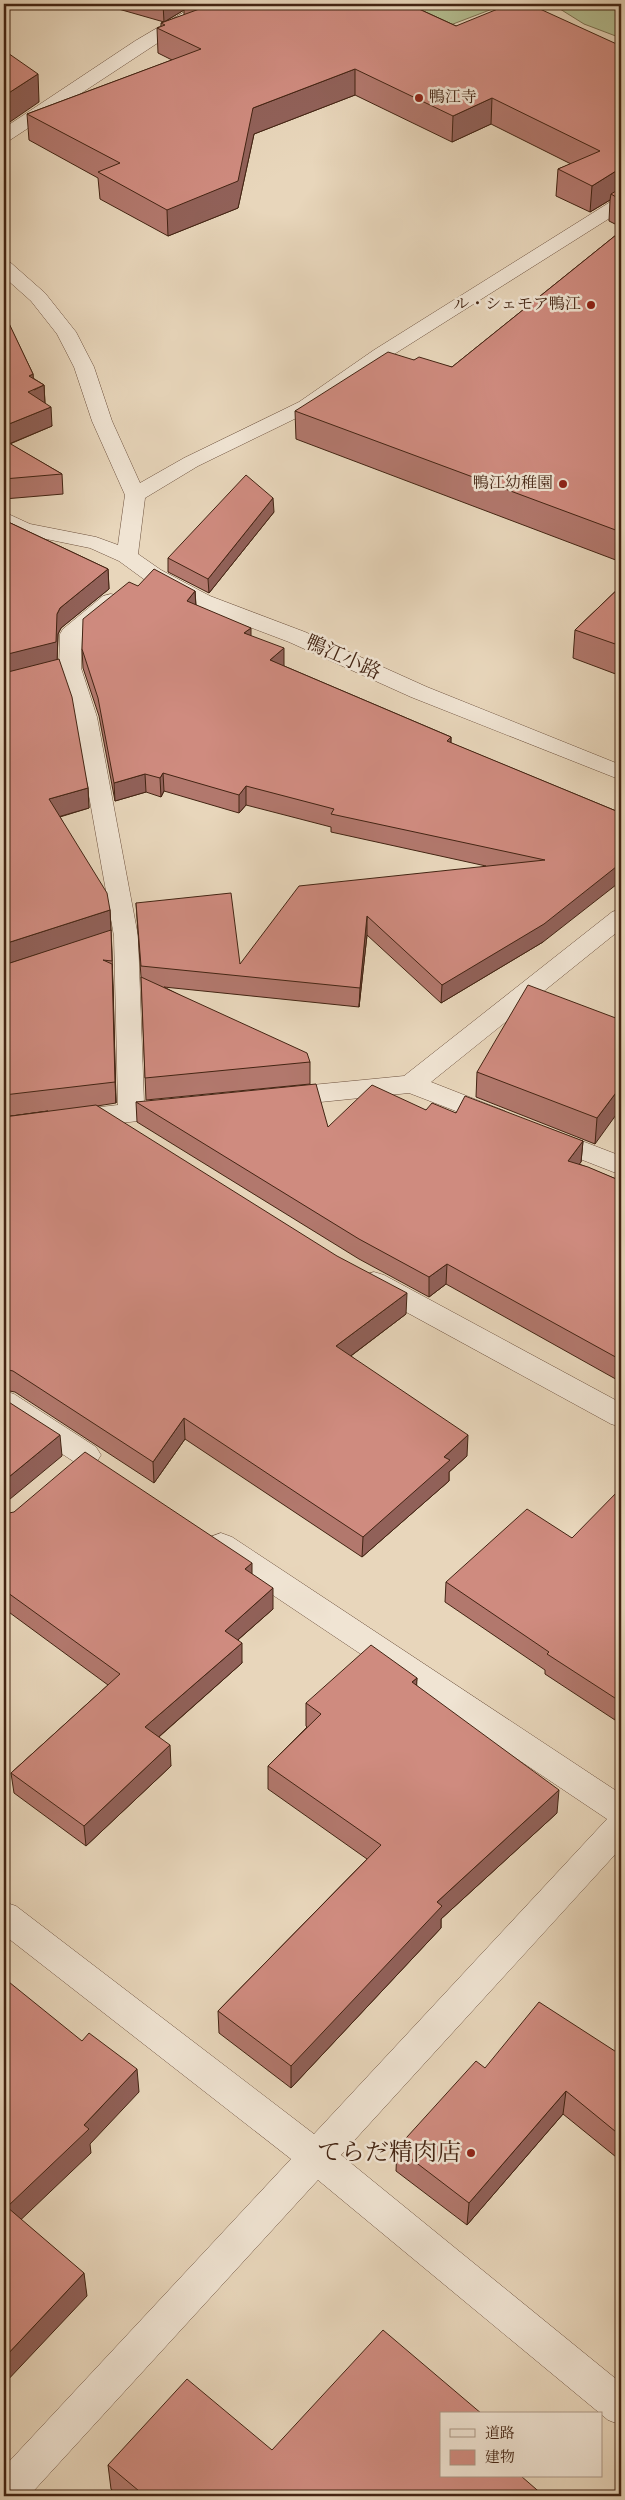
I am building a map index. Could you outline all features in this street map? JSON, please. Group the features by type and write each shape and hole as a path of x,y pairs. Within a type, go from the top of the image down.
{"street":[{"path":"4,136 141,45 209,4"},
{"path":"135,495 191,462 306,406 381,354 618,208"},
{"path":"4,267 38,298 66,332 84,367 102,421 135,495 127,556"},
{"name":"鴨江小路","path":"4,518 24,529 96,543 127,556 153,575 202,601 297,637 419,692 621,773"},
{"path":"133,1124 117,939 86,717 61,671 71,634 129,588 153,575"},
{"path":"411,1084 621,917"},
{"path":"256,1100 411,1084 621,1166"},
{"path":"4,1128 102,1115 133,1124 198,1105"},
{"path":"348,1268 621,1416"},
{"path":"4,1402 75,1464 111,1472"},
{"path":"201,1532 621,1811"},
{"path":"4,2495 621,1826"},
{"path":"4,1916 316,2157 621,2406"}],"green space":[{"path":"369,4 498,4 495,8 440,29"},
{"path":"552,4 615,4 621,6 621,38 584,24"}],"building":[{"path":"188,4 408,4 456,26 510,4 529,4 621,46 621,170 616,171 592,186 558,169 600,151 492,98 453,116 355,69 253,108 238,181 167,210 98,172 120,163 27,114 201,49 157,28 165,25 161,23 202,8"},
{"path":"4,51 38,74 4,96"},
{"path":"621,188 621,200 611,194"},
{"path":"621,231 621,532 295,411 388,352 414,360 419,357 452,367"},
{"path":"4,314 33,374 29,376 44,385 28,392 51,407 4,426"},
{"path":"4,440 62,474 4,479"},
{"path":"246,475 273,498 208,579 168,558"},
{"path":"4,520 108,569 60,608 57,614 56,642 4,655"},
{"path":"154,569 195,591 187,601 251,628 244,633 284,648 270,660 451,737 447,741 621,813 621,863 544,924 442,985 367,916 360,988 141,966 136,903 231,893 240,964 299,886 545,860 331,814 334,809 246,786 239,795 163,773 160,778 145,774 114,783 98,698 82,649 83,619 129,582 138,586"},
{"path":"621,586 621,646 575,630"},
{"path":"59,659 72,697 88,788 49,799 107,893 110,910 4,944 4,673"},
{"path":"111,930 112,961 103,960 112,964 115,1082 4,1095 4,965"},
{"path":"141,977 307,1053 310,1062 145,1078"},
{"path":"528,985 621,1020 621,1086 597,1118 477,1072"},
{"path":"316,1084 328,1127 372,1085 426,1110 432,1103 456,1113 465,1096 583,1141 568,1161 621,1181 621,1360 447,1264 429,1277 359,1239 136,1102"},
{"path":"96,1105 337,1256 407,1293 336,1346 468,1435 444,1457 450,1460 363,1537 184,1418 153,1462 13,1371 4,1369 4,1117"},
{"path":"4,1399 60,1435 4,1481"},
{"path":"85,1452 252,1563 245,1569 273,1588 225,1631 242,1643 145,1727 170,1745 84,1826 11,1773 120,1674 4,1590 4,1514 14,1512"},
{"path":"621,1488 621,1696 618,1700 547,1654 549,1652 446,1582 527,1509 572,1538"},
{"path":"371,1645 417,1678 412,1682 559,1790 437,1902 442,1906 291,2066 218,2011 381,1845 268,1766 321,1714 306,1703"},
{"path":"4,1978 82,2041 89,2033 137,2069 84,2125 89,2129 7,2207 84,2273 4,2358"},
{"path":"539,2002 621,2055 621,2136 566,2091 469,2203 397,2148 476,2061 485,2068"},
{"path":"383,2330 480,2412 440,2412 440,2478 523,2478 544,2496 145,2496 108,2465 187,2379 272,2450"}],"place":[{"name":"鴨江寺","path":"419,98"},
{"name":"ル・シェモア鴨江","path":"591,305"},
{"name":"鴨江幼稚園","path":"563,484"},
{"name":"てらだ精肉店","path":"471,2153"}]}
